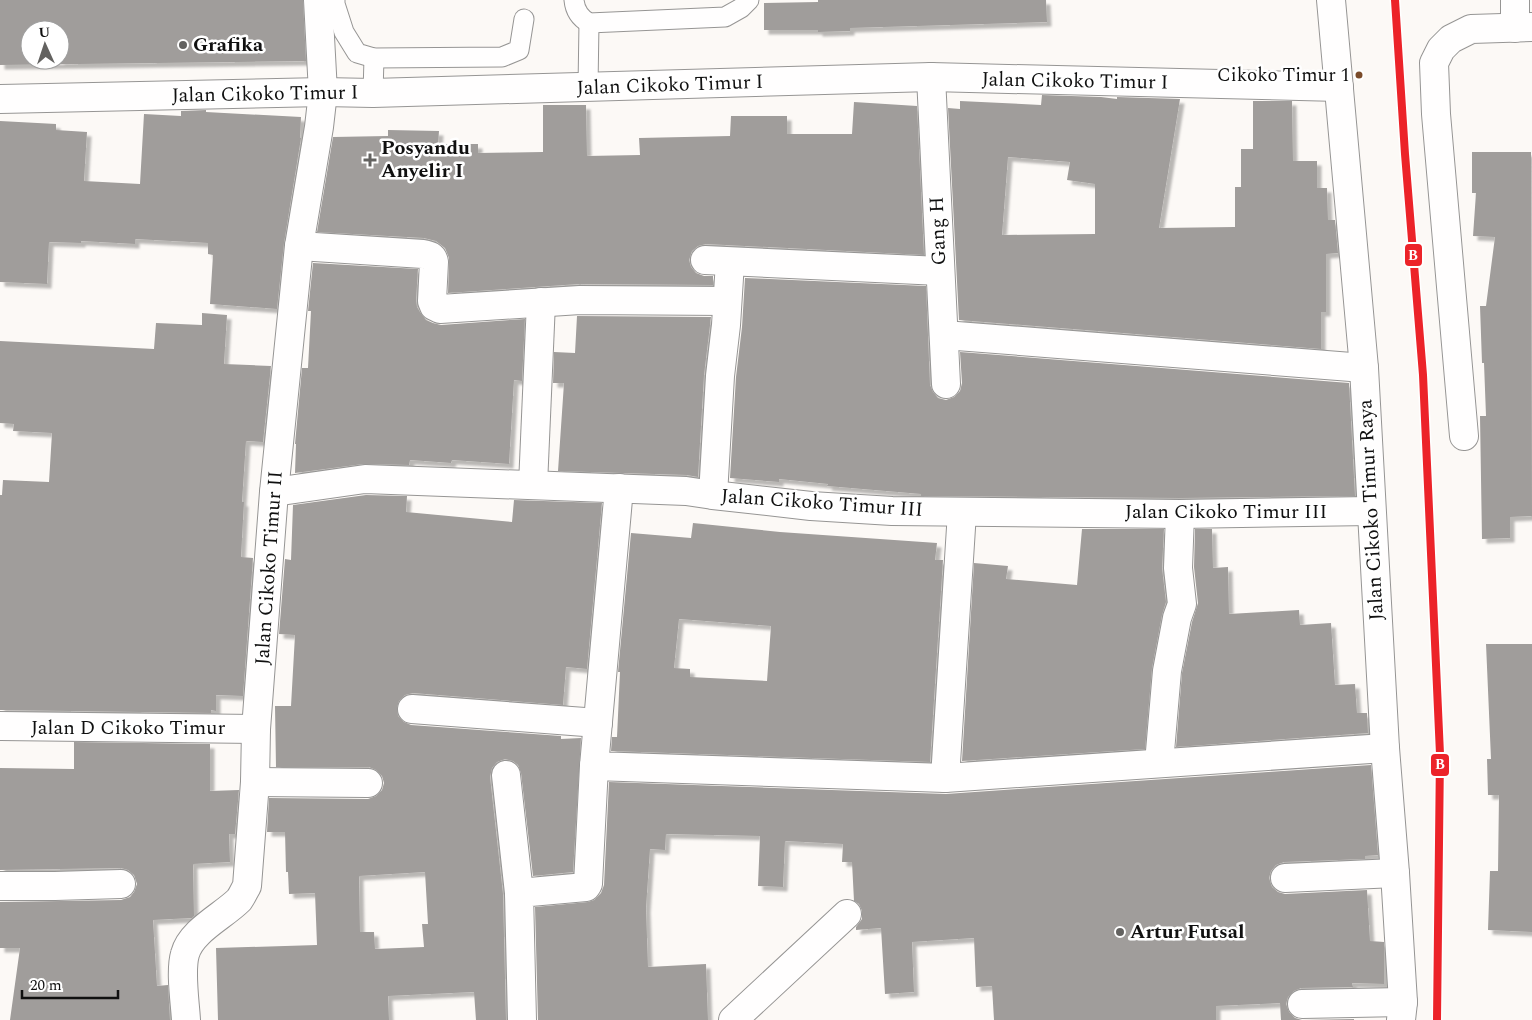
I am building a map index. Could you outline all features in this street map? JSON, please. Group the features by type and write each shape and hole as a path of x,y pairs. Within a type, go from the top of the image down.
{"street":[{"name":"Jalan Cikoko Timur II","path":"186,1020 184,969 185,954 190,943 239,899 247,886 255,782 256,728 274,492 299,246 323,92 318,0"},
{"name":"Jalan Cikoko Timur Raya","path":"1331,0 1364,368 1402,1011"},
{"path":"1464,436 1437,124 1434,63 1441,49 1451,39 1471,29 1524,27 1515,0"},
{"name":"Jalan Cikoko Timur I","path":"0,99 323,92 373,93 931,78 1339,87"},
{"name":"Gang H","path":"931,78 946,384"},
{"path":"299,246 430,256 434,262 432,301 434,306 440,309 541,302 612,300 727,301"},
{"path":"713,495 720,376 727,301 718,261 940,272"},
{"path":"532,485 541,302"},
{"path":"944,335 1364,368"},
{"name":"Jalan Cikoko Timur III","path":"274,492 365,479 686,491 811,506 892,511 1180,514 1371,511"},
{"path":"519,893 586,887 588,884 594,766 619,488"},
{"path":"945,778 962,512"},
{"path":"1159,763 1167,671 1177,618 1182,604 1178,568 1180,514"},
{"path":"412,709 598,723"},
{"name":"Jalan D Cikoko Timur","path":"0,726 256,728"},
{"path":"594,766 945,778 1385,748"},
{"path":"506,775 519,893 522,1020"},
{"path":"255,782 368,782"},
{"path":"1285,878 1395,873"},
{"path":"0,886 121,884"},
{"path":"733,1020 847,914"},
{"path":"1302,1004 1402,1011"}],"lane":[{"path":"335,0 344,32 357,53 374,58 502,56 519,50 524,19"},
{"path":"574,0 580,18 589,23 725,17 741,8 749,0"},
{"path":"588,87 589,23"},
{"path":"373,93 374,58"}],"building":[{"name":"Grafika","path":"0,0 303,0 306,61 70,64 70,20 20,20 20,65 0,65"},
{"path":"818,0 1046,0 1047,22 850,28 850,31 818,32 818,30 764,30 764,3 818,2"},
{"path":"1042,95 1117,99 1117,97 1180,99 1159,228 1235,227 1235,187 1241,187 1241,149 1253,149 1253,101 1292,101 1293,161 1317,161 1317,188 1327,188 1328,220 1335,220 1338,253 1326,254 1326,312 1321,312 1321,349 959,320 948,108 960,109 960,101 1041,105","holes":["1008,157 1070,162 1067,180 1095,184 1095,234 1002,235"]},
{"path":"854,102 917,106 924,255 706,244 698,246 692,251 689,260 691,267 696,273 704,276 713,276 713,285 579,284 448,293 449,258 445,248 436,241 424,238 317,232 333,137 388,136 388,130 439,131 438,144 478,144 478,153 543,152 543,105 586,105 587,156 640,155 639,138 730,136 731,116 787,116 787,134 852,134"},
{"path":"206,110 206,112 301,117 301,138 284,243 277,309 210,304 213,255 208,254 208,243 135,239 135,244 81,241 81,243 49,242 47,284 0,282 0,121 56,124 56,130 87,132 84,181 140,184 144,114 181,116 181,111"},
{"path":"1472,152 1531,152 1532,516 1510,517 1510,538 1482,539 1480,416 1486,416 1480,306 1486,306 1495,237 1473,236 1476,193 1472,193"},
{"path":"313,263 418,269 417,307 426,320 433,323 441,325 525,319 522,381 514,380 509,464 452,460 451,463 410,460 409,465 363,464 295,473 295,444 302,368 308,368 311,311 308,311"},
{"path":"745,278 926,286 930,385 938,398 946,400 954,397 960,391 962,383 960,352 1349,383 1355,496 1180,498 921,496 921,494 827,486 828,484 779,479 779,482 730,478 736,377"},
{"path":"202,313 227,315 224,364 271,366 263,442 246,441 241,557 253,558 243,696 216,695 216,711 211,710 211,713 0,710 0,495 2,495 3,480 49,482 52,433 13,431 14,424 0,423 0,341 154,349 156,323 202,325"},
{"path":"577,316 711,317 704,375 698,477 687,475 558,471 564,383 553,383 554,352 575,353"},
{"path":"366,495 407,496 406,512 512,522 514,500 602,503 587,669 566,667 563,705 413,693 405,695 399,701 397,707 398,716 404,722 411,725 561,736 561,739 581,738 573,872 533,876 521,773 518,765 513,761 505,759 497,762 492,768 490,777 503,894 506,1020 476,1020 474,992 388,996 389,1020 218,1020 216,948 317,945 315,893 289,894 288,872 286,872 285,832 267,832 269,798 368,799 376,796 382,790 384,783 382,776 376,770 369,767 276,767 275,706 291,706 295,635 279,634 285,559 291,560 293,505","holes":["425,872 428,924 422,924 424,947 375,949 374,932 360,932 359,876"]},
{"path":"693,523 780,532 937,543 935,560 943,560 930,762 611,751 612,737 617,737 620,672 618,672 631,533 691,538","holes":["679,619 771,626 767,681 690,677 690,669 674,668"]},
{"path":"1082,529 1164,529 1162,568 1166,602 1152,668 1145,749 962,761 974,563 1008,566 1006,579 1077,585"},
{"path":"1195,529 1212,529 1213,568 1228,567 1229,614 1299,610 1300,625 1331,623 1335,685 1355,684 1357,713 1367,713 1368,733 1176,747 1182,673 1192,622 1198,603 1194,567"},
{"path":"1486,644 1532,644 1532,932 1488,930 1490,871 1498,871 1499,795 1488,795 1487,759 1491,759"},
{"path":"74,742 210,744 210,791 239,790 235,834 229,834 230,862 193,864 194,916 192,918 153,920 157,986 168,985 170,1020 10,1020 20,948 0,948 0,902 121,900 130,897 137,884 134,875 128,870 121,868 0,870 0,768 74,769"},
{"path":"1371,765 1378,855 1365,856 1365,859 1284,862 1276,865 1271,871 1269,878 1272,887 1278,892 1285,894 1367,890 1370,941 1384,942 1384,984 1352,983 1353,987 1301,988 1294,991 1288,997 1286,1004 1289,1012 1295,1018 1302,1020 1281,1020 1280,1003 1216,1006 1216,1020 994,1020 992,986 976,987 974,938 912,942 914,992 885,994 881,928 856,930 862,919 862,911 859,904 854,901 852,862 842,862 843,844 785,841 783,887 758,886 760,836 666,834 665,850 650,849 646,908 648,967 706,964 708,1020 538,1020 535,907 588,902 594,900 601,893 604,885 609,782 946,794"},
{"path":"1354,1019 1354,1020 1302,1020"}],"transit line":[{"name":"B","path":"1395,0 1423,375 1440,754 1437,1020"}],"place":[{"name":"Grafika","path":"183,45"},
{"name":"Cikoko Timur 1","path":"1359,75"},
{"name":"Posyandu Anyelir I","path":"370,160"},
{"name":"Artur Futsal","path":"1120,932"}]}
